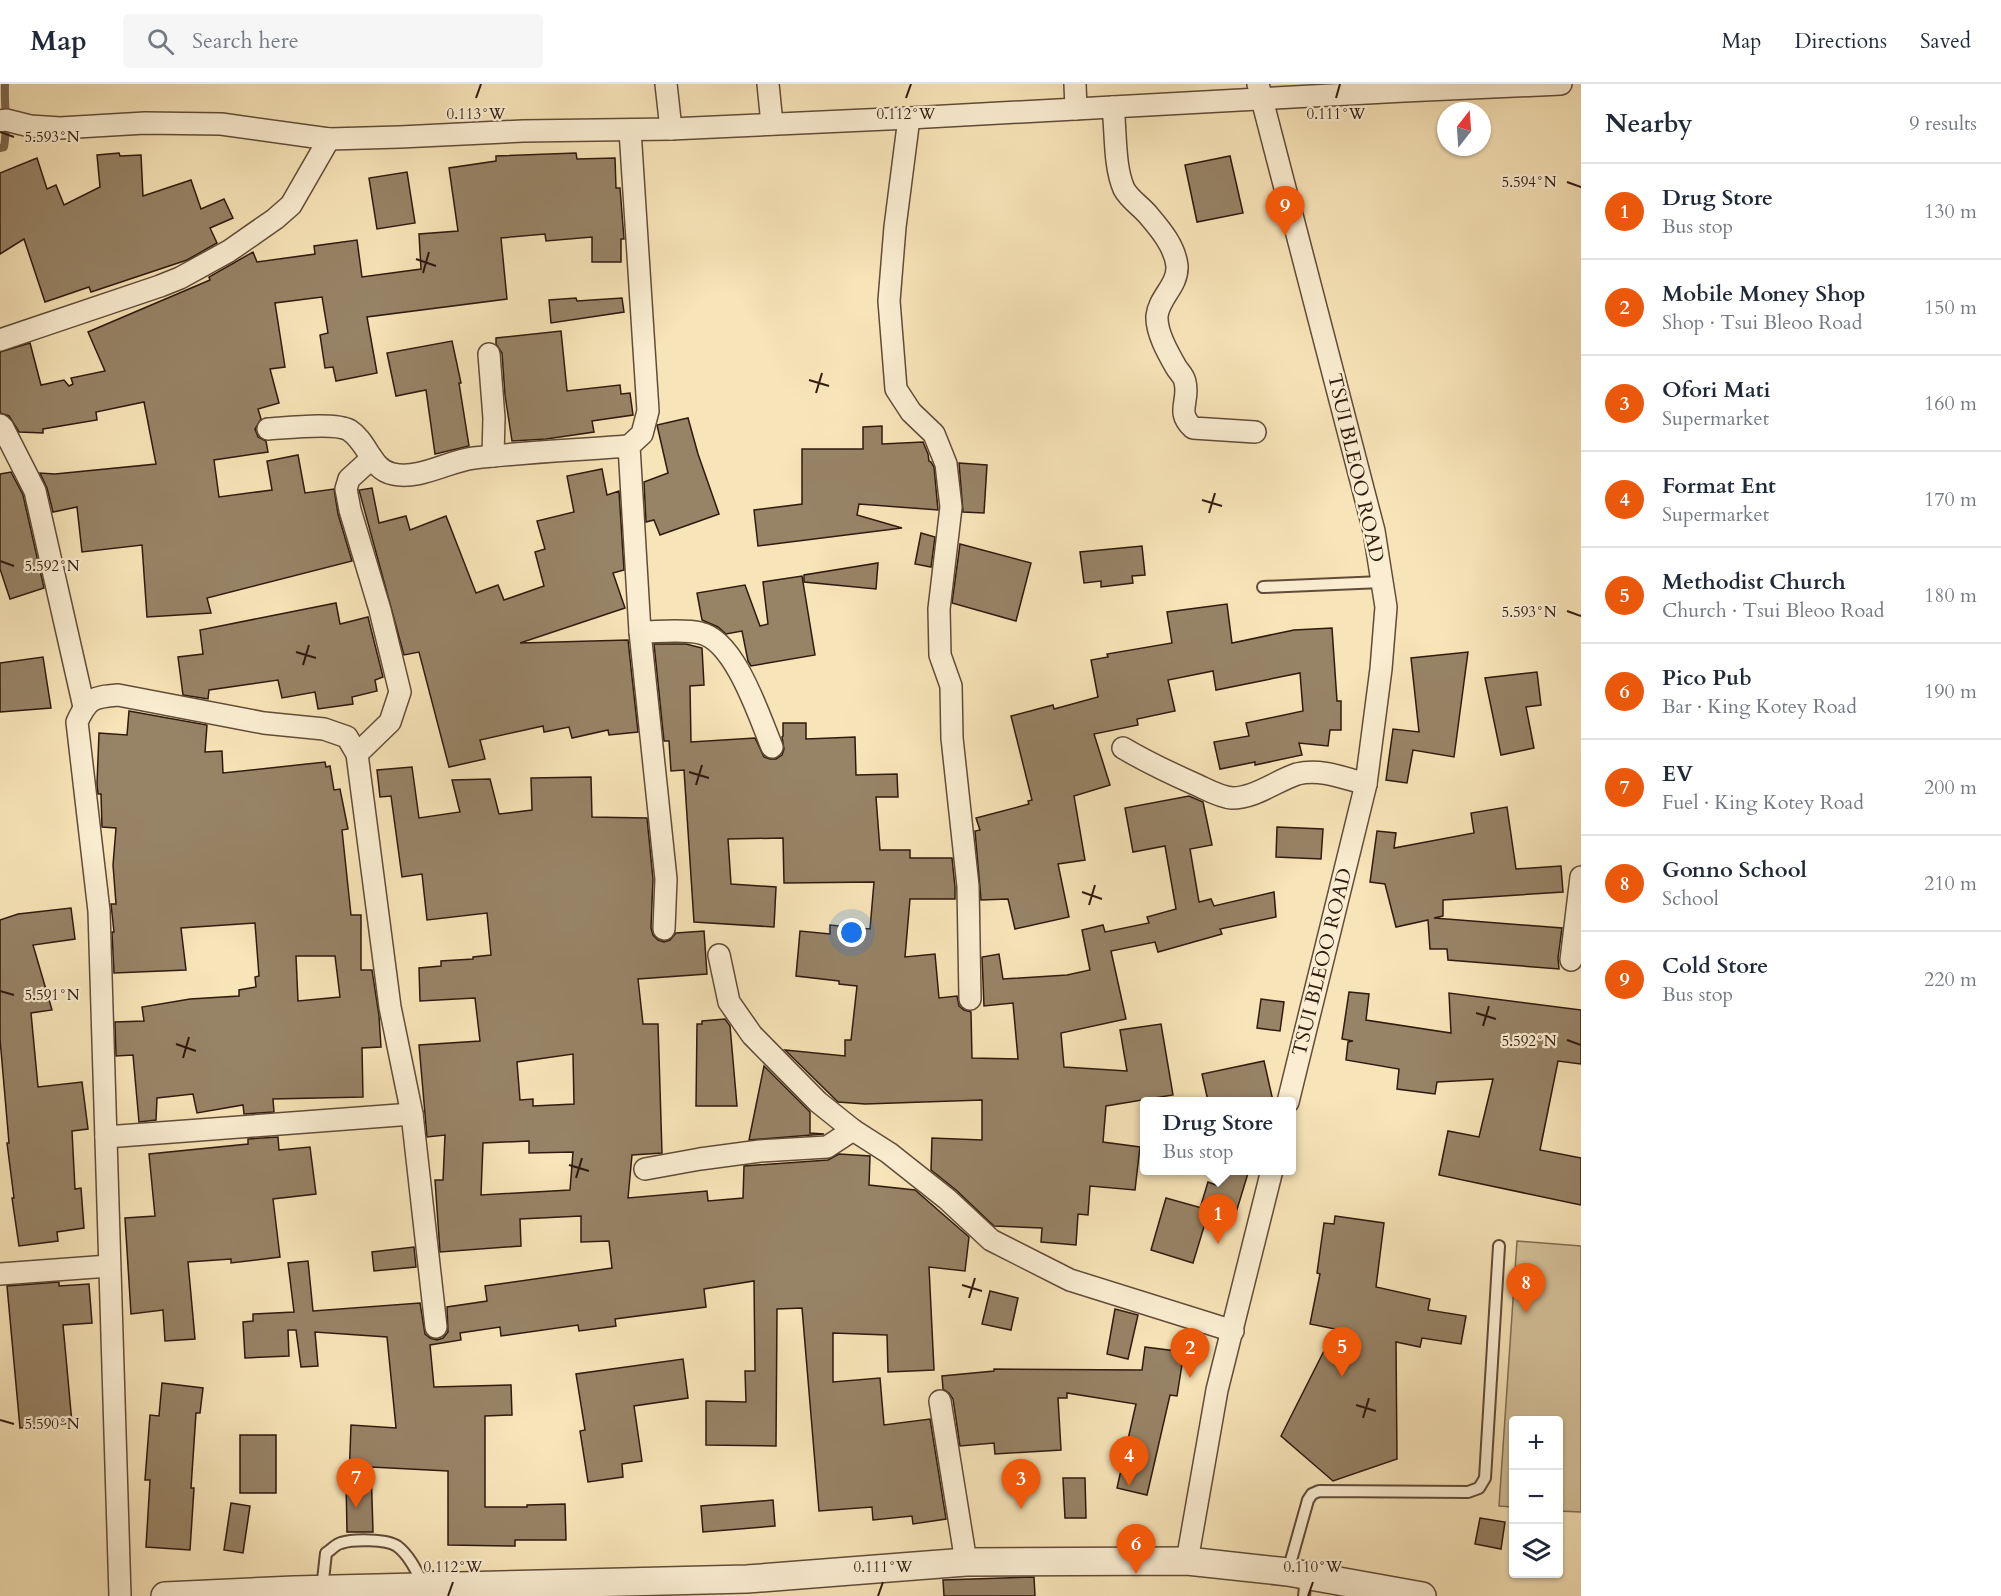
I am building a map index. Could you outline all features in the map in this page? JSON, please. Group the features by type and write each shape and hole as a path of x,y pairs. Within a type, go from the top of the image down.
{"street":[{"path":"666,84 671,129"},
{"path":"768,84 772,124"},
{"path":"1075,84 1076,109"},
{"path":"0,121 60,128 135,123 221,124 329,139 671,129 909,118 1113,107 1260,92 1561,84"},
{"name":"TSUI BLEOO ROAD","path":"1260,92 1374,531 1386,607 1382,659 1366,784 1289,1097"},
{"path":"1113,107 1120,172 1125,189 1134,203 1148,215 1173,248 1177,268 1173,285 1163,298 1157,313 1157,326 1176,366 1185,379 1186,391 1183,408 1185,421 1193,428 1256,432"},
{"path":"909,118 895,226 889,301 896,389 911,412 934,434 946,464 951,507 939,609 940,656 951,687 952,738 968,886 970,999"},
{"path":"268,429 330,426 349,430 365,447 379,468 394,475 413,474 471,458 629,446 642,434 648,411 630,130"},
{"path":"0,340 160,286 180,278 229,251 291,205 329,139"},
{"path":"489,354 494,418 493,456"},
{"path":"0,425 34,491 84,707"},
{"path":"629,446 640,632 666,879 664,928"},
{"path":"357,754 390,722 400,692 346,489 349,479 372,458"},
{"path":"640,632 701,633 716,640 738,666 772,747"},
{"path":"120,1596 99,911 77,722 84,707 95,697 118,695 264,723 324,729 347,737 357,754 390,1006 411,1114 436,1327"},
{"path":"1123,748 1148,763 1231,798 1246,796 1297,774 1310,772 1324,773 1366,784"},
{"path":"1570,960 1581,877"},
{"path":"719,955 729,1002 752,1035 818,1102 853,1130 889,1153 947,1199 991,1240 1070,1280 1233,1331"},
{"path":"106,1137 411,1114"},
{"path":"645,1169 760,1151 827,1147 853,1130"},
{"path":"1187,1561 1217,1390 1271,1175"},
{"path":"0,1274 109,1266"},
{"path":"940,1401 966,1562"},
{"path":"165,1596 424,1587 749,1588 966,1562 1187,1561 1300,1581 1422,1596"}],"lane":[{"path":"1263,586 1382,582"},
{"path":"1300,1581 1308,1500 1312,1494 1319,1491 1468,1492 1479,1488 1485,1478 1499,1246"},
{"path":"322,1590 326,1553 339,1543 358,1541 384,1541 395,1544 409,1559 424,1587"}],"shaded area":[{"path":"1517,1241 1581,1246 1581,1512 1563,1511 1563,1416 1509,1416 1509,1507 1499,1506"}],"building":[{"path":"119,153 120,156 141,155 143,196 191,180 201,209 224,199 233,218 210,228 217,243 187,260 91,292 89,287 45,302 24,239 0,254 0,173 37,158 47,189 56,185 64,205 100,187 97,155"},
{"path":"576,153 577,159 615,158 616,188 620,188 624,239 621,239 621,262 592,262 592,237 546,241 545,234 501,238 507,299 367,317 377,373 336,381 333,367 325,368 320,335 328,333 322,297 275,303 285,367 270,369 279,403 258,409 261,419 255,429 258,437 266,441 268,452 214,460 219,497 272,490 267,461 298,455 305,493 334,489 338,514 352,561 207,598 211,613 147,617 142,545 82,552 77,507 53,512 47,488 40,473 55,474 156,464 144,402 96,412 97,420 43,429 43,433 19,432 9,416 0,413 0,352 30,343 41,385 64,380 69,386 73,384 71,378 105,371 88,332 210,280 209,277 253,252 257,262 315,254 314,246 357,240 362,277 421,269 419,234 458,231 449,168 496,161 496,156"},
{"path":"1230,156 1243,213 1197,222 1185,165"},
{"path":"407,172 415,223 377,229 369,178"},
{"path":"576,298 577,301 622,298 624,312 551,323 549,300"},
{"path":"561,331 567,391 620,385 621,394 630,393 633,415 592,421 594,432 512,441 502,353 496,344 496,338"},
{"path":"452,341 461,383 459,383 469,446 435,454 426,390 396,396 387,353"},
{"path":"688,418 719,514 660,535 654,520 646,522 644,482 668,473 657,425"},
{"path":"882,426 882,444 923,442 929,461 934,467 938,510 859,504 857,515 902,528 758,546 754,510 802,504 802,449 863,449 863,427"},
{"path":"959,463 987,465 984,513 963,512"},
{"path":"602,469 607,495 619,491 624,570 613,573 625,608 520,643 628,640 638,732 609,735 608,730 572,738 569,727 544,732 543,726 480,740 485,759 449,767 419,652 404,655 359,490 372,488 379,523 406,516 410,530 446,516 476,593 498,585 504,600 544,586 535,552 545,549 537,521 574,512 567,476"},
{"path":"11,472 23,495 44,588 10,599 0,569 0,474"},
{"path":"921,533 935,537 931,567 915,564"},
{"path":"960,544 1031,563 1016,621 952,603"},
{"path":"1142,546 1145,575 1132,576 1133,583 1101,587 1101,581 1084,583 1080,552"},
{"path":"878,563 876,589 804,582 804,575"},
{"path":"802,576 815,655 751,666 742,631 726,634 718,627 702,620 697,593 745,585 760,626 768,624 763,582"},
{"path":"336,603 340,624 368,617 383,677 375,680 377,691 352,697 353,704 318,709 315,692 282,698 278,680 209,690 208,699 183,695 178,657 203,654 200,630"},
{"path":"1227,604 1232,643 1294,630 1332,628 1337,701 1341,701 1341,730 1330,730 1328,746 1299,743 1302,755 1255,765 1255,762 1220,769 1214,742 1249,736 1246,723 1303,711 1300,673 1216,690 1213,671 1168,680 1175,711 1137,719 1138,725 1094,734 1110,785 1074,796 1085,860 1058,864 1069,917 1015,929 1008,899 981,900 975,831 980,830 976,818 1029,804 1028,801 1032,800 1011,716 1053,705 1054,709 1098,697 1091,660 1108,657 1107,654 1172,643 1167,612"},
{"path":"654,644 686,644 702,648 704,685 690,686 691,742 755,738 764,757 776,759 782,755 784,749 783,723 806,723 806,739 855,737 856,775 897,774 898,797 876,797 880,850 910,850 910,858 952,858 955,887 955,899 910,899 905,957 935,954 939,998 957,996 959,1006 971,1012 972,1058 1018,1059 1013,1003 984,1006 982,957 999,954 1003,979 1067,975 1090,970 1082,930 1103,925 1105,932 1149,923 1147,917 1176,909 1165,846 1133,852 1125,808 1189,796 1203,802 1212,845 1190,849 1199,902 1211,899 1214,906 1274,892 1276,917 1220,929 1222,934 1158,952 1155,942 1111,951 1126,1019 1061,1033 1064,1067 1127,1071 1120,1030 1161,1024 1173,1095 1140,1097 1140,1100 1106,1106 1103,1142 1140,1147 1135,1190 1090,1186 1088,1215 1078,1214 1076,1245 1041,1242 1042,1228 994,1226 931,1170 932,1138 982,1140 982,1100 865,1104 838,1102 785,1050 845,1056 845,1040 851,1040 857,986 839,984 839,981 796,976 800,931 830,934 830,925 870,929 874,882 784,883 783,838 728,839 731,884 776,887 774,927 694,922 684,770 671,771 669,741 664,741"},
{"path":"1468,652 1454,757 1413,750 1407,783 1386,780 1393,729 1419,732 1411,658"},
{"path":"43,657 51,708 0,712 0,663"},
{"path":"1537,672 1541,705 1526,707 1534,748 1501,755 1485,678"},
{"path":"129,711 207,725 205,752 222,751 223,773 325,762 326,767 330,766 334,790 340,789 348,829 342,830 351,915 361,915 361,970 372,970 379,1016 381,1047 362,1048 363,1097 273,1099 274,1112 244,1114 243,1105 197,1113 193,1094 157,1098 156,1120 139,1122 133,1055 116,1056 115,1022 144,1021 142,1007 190,999 239,996 239,990 256,987 255,977 259,976 255,923 181,928 186,970 114,973 111,904 116,904 113,865 116,828 102,827 101,794 98,794 97,784 99,733 127,735","holes":["296,956 335,956 340,997 298,1001"]},
{"path":"412,767 419,818 460,812 452,780 490,779 499,814 532,810 531,778 591,777 592,817 647,818 653,879 651,928 653,935 664,942 670,940 676,933 704,931 707,974 638,979 643,1024 658,1024 662,1153 632,1155 628,1198 707,1191 708,1201 743,1198 744,1166 828,1160 839,1154 870,1156 869,1185 915,1190 969,1237 965,1271 929,1267 934,1370 888,1372 887,1335 833,1333 833,1382 880,1378 884,1425 930,1419 946,1519 913,1524 912,1516 873,1520 872,1507 819,1511 802,1308 777,1309 776,1446 706,1445 706,1401 746,1402 745,1371 755,1371 754,1281 704,1289 706,1307 615,1319 616,1326 579,1331 578,1325 501,1336 500,1327 460,1333 461,1340 430,1345 434,1387 511,1385 512,1415 485,1416 485,1507 565,1504 566,1540 515,1540 515,1546 448,1545 448,1471 371,1467 373,1532 347,1532 346,1480 349,1479 351,1425 396,1428 387,1337 315,1332 318,1366 301,1367 296,1330 288,1330 289,1356 245,1358 243,1322 253,1321 253,1314 294,1312 288,1263 308,1261 313,1311 420,1303 425,1334 437,1340 443,1338 448,1332 447,1307 487,1301 485,1286 612,1268 609,1241 581,1242 581,1216 520,1219 521,1246 440,1252 435,1180 443,1180 445,1135 427,1137 419,1045 480,1041 475,998 420,1001 419,968 441,966 441,961 473,959 473,957 491,955 487,913 427,920 422,874 402,877 391,796 380,797 377,770","holes":["573,1054 574,1104 533,1106 533,1099 520,1100 517,1062","529,1141 529,1153 573,1152 570,1190 481,1195 483,1143"]},
{"path":"1507,807 1516,869 1561,866 1563,892 1443,900 1443,916 1434,918 1562,928 1558,958 1559,969 1448,960 1447,949 1430,949 1428,920 1396,927 1385,884 1370,882 1377,831 1396,833 1394,848 1474,833 1471,813"},
{"path":"1277,827 1323,829 1321,859 1276,857"},
{"path":"71,908 75,939 33,945 52,1010 31,1013 38,1087 82,1082 88,1129 72,1131 75,1189 81,1188 84,1228 57,1232 58,1241 19,1246 12,1198 14,1198 7,1143 9,1143 0,1039 0,920 18,914"},
{"path":"1349,992 1369,994 1366,1020 1451,1033 1449,993 1581,1010 1581,1064 1558,1061 1540,1150 1581,1158 1581,1205 1439,1175 1448,1131 1479,1137 1493,1079 1437,1082 1435,1094 1397,1089 1399,1069 1346,1060 1348,1042 1353,1041 1342,1039"},
{"path":"1261,999 1284,1002 1280,1031 1257,1028"},
{"path":"725,1019 730,1026 737,1106 696,1106 697,1024 702,1024 702,1021"},
{"path":"1264,1061 1272,1097 1207,1097 1202,1074"},
{"path":"764,1066 810,1112 810,1133 824,1134 749,1140"},
{"path":"278,1137 279,1150 310,1147 316,1194 273,1199 280,1257 231,1263 231,1259 188,1262 195,1339 165,1341 163,1310 131,1314 125,1218 155,1216 149,1154 248,1144 248,1139"},
{"path":"1219,1175 1247,1175 1235,1216 1201,1205 1208,1182 1216,1185"},
{"path":"1166,1198 1209,1210 1193,1263 1151,1250"},
{"path":"1335,1216 1384,1223 1376,1287 1430,1299 1428,1310 1466,1316 1461,1344 1422,1338 1420,1347 1396,1342 1397,1459 1333,1481 1281,1436 1335,1329 1310,1324 1320,1274 1317,1273 1324,1223 1334,1224"},
{"path":"414,1247 416,1267 374,1271 372,1252"},
{"path":"59,1282 59,1286 89,1284 92,1323 63,1325 72,1423 20,1428 7,1286"},
{"path":"990,1291 1018,1298 1011,1330 982,1324"},
{"path":"1115,1309 1138,1315 1128,1359 1107,1354"},
{"path":"1145,1347 1184,1352 1177,1396 1170,1395 1147,1495 1117,1488 1136,1404 1067,1393 1067,1398 1058,1398 1061,1450 995,1454 994,1443 960,1446 953,1399 943,1389 942,1376 994,1371 994,1369 1142,1370"},
{"path":"683,1359 688,1398 634,1406 642,1461 622,1464 623,1477 588,1482 580,1431 585,1430 576,1374"},
{"path":"162,1383 203,1388 200,1413 196,1413 190,1550 146,1547 150,1480 145,1480 150,1415 159,1416"},
{"path":"240,1435 276,1435 276,1493 240,1493"},
{"path":"1063,1478 1085,1478 1086,1518 1065,1518"},
{"path":"773,1500 775,1526 703,1532 701,1506"},
{"path":"231,1503 250,1506 243,1553 224,1550"},
{"path":"1480,1518 1505,1522 1501,1549 1475,1544"},
{"path":"1034,1577 1035,1596 944,1596 943,1580"}],"waterway":[{"path":"0,148 4,147 5,139 5,84"}],"place":[{"name":"Cold Store","path":"1285,236"},
{"name":"Drug Store","path":"1218,1244"},
{"name":"Gonno School","path":"1526,1313"},
{"name":"Methodist Church","path":"1342,1377"},
{"name":"Mobile Money Shop","path":"1190,1378"},
{"name":"Format Ent","path":"1129,1486"},
{"name":"EV","path":"356,1508"},
{"name":"Ofori Mati","path":"1021,1509"},
{"name":"Pico Pub","path":"1136,1574"}]}
